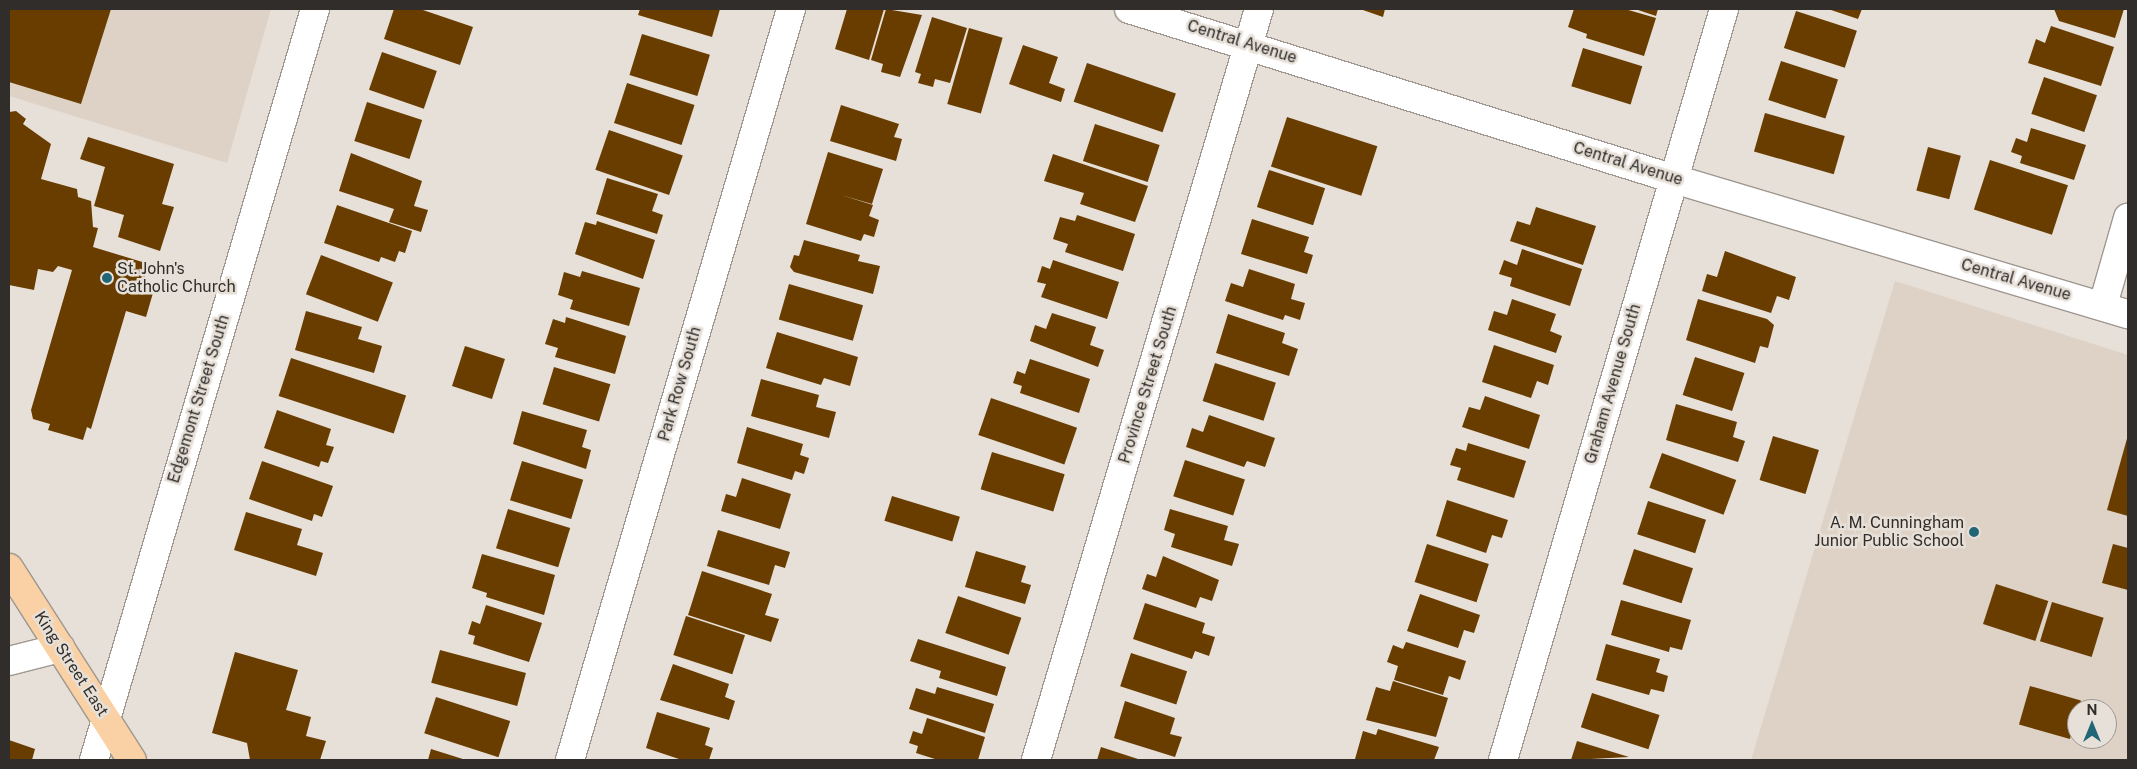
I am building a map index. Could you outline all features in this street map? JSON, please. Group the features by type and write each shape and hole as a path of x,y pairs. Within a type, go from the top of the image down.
{"main road":[{"name":"King Street East","path":"9,568 132,760"}],"street":[{"name":"Edgemont Street South","path":"94,760 104,716 315,9"},
{"name":"Park Row South","path":"570,760 791,9"},
{"name":"Central Avenue","path":"1129,9 1249,44 1674,179 2116,310"},
{"name":"Province Street South","path":"1036,760 1259,9"},
{"name":"Graham Avenue South","path":"1503,760 1724,9"},
{"path":"2116,310 2128,218"},
{"path":"9,661 60,648"}],"shaded area":[{"path":"9,9 271,9 227,163 9,96"},
{"name":"A. M. Cunningham Junior Public School","path":"1895,281 2128,355 2128,760 1751,760"}],"building":[{"path":"9,9 111,9 81,104 9,82"},
{"path":"394,9 420,9 473,27 460,65 384,39"},
{"path":"640,9 720,9 712,37 638,15"},
{"path":"847,9 884,9 869,60 835,49"},
{"path":"886,9 922,15 900,77 881,72 883,64 871,60"},
{"path":"1360,9 1385,9 1383,17"},
{"path":"1574,9 1625,9 1656,18 1644,56 1586,38 1587,34 1568,27"},
{"path":"1635,9 1658,9 1656,16"},
{"path":"1828,9 1862,9 1858,19"},
{"path":"2054,9 2124,9 2115,38 2059,21"},
{"path":"1796,11 1857,31 1845,68 1784,48"},
{"path":"932,17 967,28 950,83 935,79 933,87 918,83 921,74 915,72"},
{"path":"2051,26 2114,47 2101,86 2028,63 2036,39 2045,43"},
{"path":"969,28 1003,38 981,114 947,104"},
{"path":"642,34 710,55 697,96 629,75"},
{"path":"1023,45 1058,57 1049,83 1065,89 1061,102 1009,84"},
{"path":"1583,48 1642,66 1631,104 1571,86"},
{"path":"382,52 437,71 424,109 369,90"},
{"path":"1781,61 1838,80 1825,119 1768,100"},
{"path":"1087,63 1176,94 1163,132 1074,102"},
{"path":"2044,77 2097,95 2084,132 2031,114"},
{"path":"627,83 695,105 682,145 614,123"},
{"path":"367,102 422,120 409,159 354,141"},
{"path":"841,105 899,124 894,137 902,139 896,161 830,141"},
{"name":"St. John's Catholic Church","path":"16,111 26,119 23,124 51,144 41,179 77,189 78,197 91,201 93,227 98,228 93,247 149,264 141,289 153,293 146,317 126,311 91,429 87,427 83,440 48,430 50,424 33,419 31,410 72,270 58,266 53,272 38,269 34,290 9,285 9,112"},
{"path":"1765,113 1845,136 1834,174 1754,151"},
{"path":"1287,117 1377,146 1361,196 1271,166"},
{"path":"1095,124 1160,145 1148,182 1083,161"},
{"path":"2031,128 2086,145 2074,180 2020,163 2022,156 2011,152 2016,138 2027,142"},
{"path":"609,130 683,155 669,195 595,170"},
{"path":"88,137 174,164 162,204 174,207 160,251 118,237 124,215 94,206 105,167 80,159"},
{"path":"1928,147 1961,156 1949,199 1916,190"},
{"path":"828,152 883,169 872,204 841,195 873,205 869,216 879,220 874,237 864,234 861,241 806,224"},
{"path":"351,153 422,181 414,206 428,210 421,232 389,222 394,209 339,191"},
{"path":"1053,154 1148,186 1135,222 1080,204 1084,193 1044,181"},
{"path":"1990,160 2068,185 2052,235 1974,209"},
{"path":"1269,170 1325,188 1313,225 1257,207"},
{"path":"607,178 658,194 652,211 663,215 657,234 596,214"},
{"path":"337,205 412,231 405,253 399,251 395,262 381,257 379,262 324,243"},
{"path":"1536,207 1596,226 1583,265 1510,241 1517,221 1530,225"},
{"path":"1077,215 1135,234 1123,271 1065,252 1068,244 1053,239 1060,217 1075,221"},
{"path":"1252,219 1309,237 1304,252 1313,255 1307,274 1241,254"},
{"path":"597,221 655,240 643,279 575,254 585,222 596,225"},
{"path":"804,240 860,255 858,261 880,266 873,294 794,272 790,267 794,255 799,256"},
{"path":"1522,249 1582,269 1570,306 1510,286 1512,278 1499,274 1504,260 1517,265"},
{"path":"1725,251 1796,277 1789,300 1777,296 1771,313 1702,291 1707,274 1717,277"},
{"path":"321,255 393,283 378,322 306,294"},
{"path":"1053,260 1119,282 1107,319 1041,297 1046,284 1037,282 1042,266 1050,269"},
{"path":"1249,269 1295,284 1291,299 1305,303 1300,320 1285,315 1283,320 1225,301 1231,283 1243,287"},
{"path":"582,271 640,288 629,326 570,309 573,300 558,295 564,272 580,277"},
{"path":"789,284 863,305 853,341 779,320"},
{"path":"1512,299 1556,314 1550,331 1562,336 1556,353 1488,330 1494,311 1507,315"},
{"path":"1698,299 1767,319 1774,325 1768,348 1760,346 1755,363 1686,340"},
{"path":"306,311 362,327 358,339 382,346 374,373 295,350"},
{"path":"1052,313 1096,327 1090,345 1104,350 1098,367 1030,341 1035,325 1046,329"},
{"path":"1228,314 1285,333 1282,343 1298,349 1289,376 1216,353"},
{"path":"566,317 626,336 615,374 555,357 558,348 545,344 553,319 565,323"},
{"path":"777,332 858,357 850,386 824,378 821,385 766,368"},
{"path":"1494,345 1554,365 1548,385 1537,381 1531,398 1482,382"},
{"path":"465,346 505,359 492,399 452,386"},
{"path":"1695,357 1744,373 1732,411 1683,395"},
{"path":"291,358 406,395 394,433 279,396"},
{"path":"1030,359 1090,379 1079,413 1020,393 1022,386 1013,383 1017,371 1025,374"},
{"path":"1215,363 1276,383 1264,421 1203,401"},
{"path":"554,367 610,384 599,422 543,404"},
{"path":"761,379 819,395 816,407 836,412 829,438 751,416"},
{"path":"1485,396 1540,415 1529,449 1462,427 1469,407 1480,410"},
{"path":"991,398 1077,428 1064,465 978,435"},
{"path":"1676,404 1737,422 1733,437 1745,441 1738,462 1666,440"},
{"path":"277,410 331,429 326,445 334,447 328,463 321,461 319,467 264,448"},
{"path":"522,411 587,430 582,447 591,450 586,469 513,444"},
{"path":"1209,415 1275,438 1265,467 1247,461 1244,467 1186,447 1192,428 1203,432"},
{"path":"747,427 803,444 800,455 809,458 804,474 795,471 792,480 737,463"},
{"path":"2128,435 2128,516 2107,510"},
{"path":"1773,436 1819,450 1805,494 1760,480"},
{"path":"1468,443 1526,461 1514,498 1457,480 1461,468 1450,465 1456,448 1466,451"},
{"path":"992,452 1065,474 1053,512 981,489"},
{"path":"1662,453 1736,480 1724,515 1649,488"},
{"path":"1185,460 1245,479 1233,516 1173,496"},
{"path":"262,461 333,486 322,517 314,514 312,521 249,499"},
{"path":"522,461 583,480 571,519 510,500"},
{"path":"742,478 791,494 780,529 721,511 726,494 736,497"},
{"path":"892,496 960,517 952,542 884,521"},
{"path":"1447,500 1508,520 1502,538 1492,535 1486,553 1436,536"},
{"path":"1648,501 1706,520 1695,553 1637,534"},
{"path":"508,509 570,528 558,567 496,548"},
{"path":"1170,509 1228,526 1224,540 1239,544 1232,566 1171,547 1175,534 1164,530"},
{"path":"246,512 302,529 297,545 323,553 316,576 234,550"},
{"path":"718,530 790,552 785,568 775,565 769,585 707,566"},
{"path":"1427,544 1489,564 1476,602 1415,582"},
{"path":"2113,544 2128,548 2128,590 2102,583"},
{"path":"1634,549 1693,568 1682,603 1623,584"},
{"path":"976,551 1026,566 1021,582 1031,585 1025,604 965,587"},
{"path":"482,554 555,575 544,615 486,597 487,593 472,588"},
{"path":"1163,556 1219,580 1212,601 1200,597 1196,608 1142,589 1147,574 1156,577"},
{"path":"702,571 772,594 765,615 779,619 771,642 688,615"},
{"path":"1996,584 2048,601 2035,641 1983,624"},
{"path":"1420,594 1480,615 1474,633 1464,630 1458,648 1407,631"},
{"path":"958,596 1021,618 1009,655 945,633"},
{"path":"1621,600 1691,620 1682,650 1670,647 1669,652 1611,635"},
{"path":"2052,602 2104,618 2092,657 2040,641"},
{"path":"1145,603 1205,623 1202,633 1215,637 1209,656 1195,651 1192,659 1133,639"},
{"path":"486,605 542,623 529,662 473,644 475,636 468,634 472,621 480,624"},
{"path":"686,616 745,635 732,674 673,655"},
{"path":"918,639 1006,667 997,696 939,678 941,671 910,661"},
{"path":"1406,642 1466,661 1460,680 1449,676 1443,695 1394,680 1398,666 1387,662 1393,645 1403,649"},
{"path":"1606,644 1660,659 1656,672 1668,676 1664,692 1651,689 1649,695 1596,680"},
{"path":"440,650 526,673 517,706 431,683"},
{"path":"235,652 298,670 286,710 311,717 306,736 326,741 320,760 250,760 247,743 212,733"},
{"path":"1131,653 1187,671 1176,705 1120,686"},
{"path":"673,664 729,684 725,697 735,701 729,720 660,700"},
{"path":"1393,681 1448,698 1436,737 1366,720 1376,687 1390,691"},
{"path":"2030,686 2075,699 2067,699 2067,738 2019,724"},
{"path":"937,687 994,704 985,733 909,709 916,688 935,694"},
{"path":"1592,693 1660,715 1648,749 1581,727"},
{"path":"436,697 510,721 498,757 424,733"},
{"path":"1125,701 1175,718 1170,734 1182,737 1175,757 1114,738"},
{"path":"657,712 710,728 705,745 713,748 709,760 682,760 646,748"},
{"path":"927,718 985,737 978,760 938,760 916,753 918,746 909,743 913,731 922,734"},
{"path":"1378,729 1439,747 1434,760 1355,759 1363,731 1376,735"},
{"path":"9,740 35,749 32,760 9,760"},
{"path":"1577,741 1629,757 1571,760"},
{"path":"1101,747 1141,760 1097,760"},
{"path":"431,749 466,760 428,760"}],"place":[{"name":"St. John's Catholic Church","path":"107,278"},
{"name":"A. M. Cunningham Junior Public School","path":"1974,532"}]}
